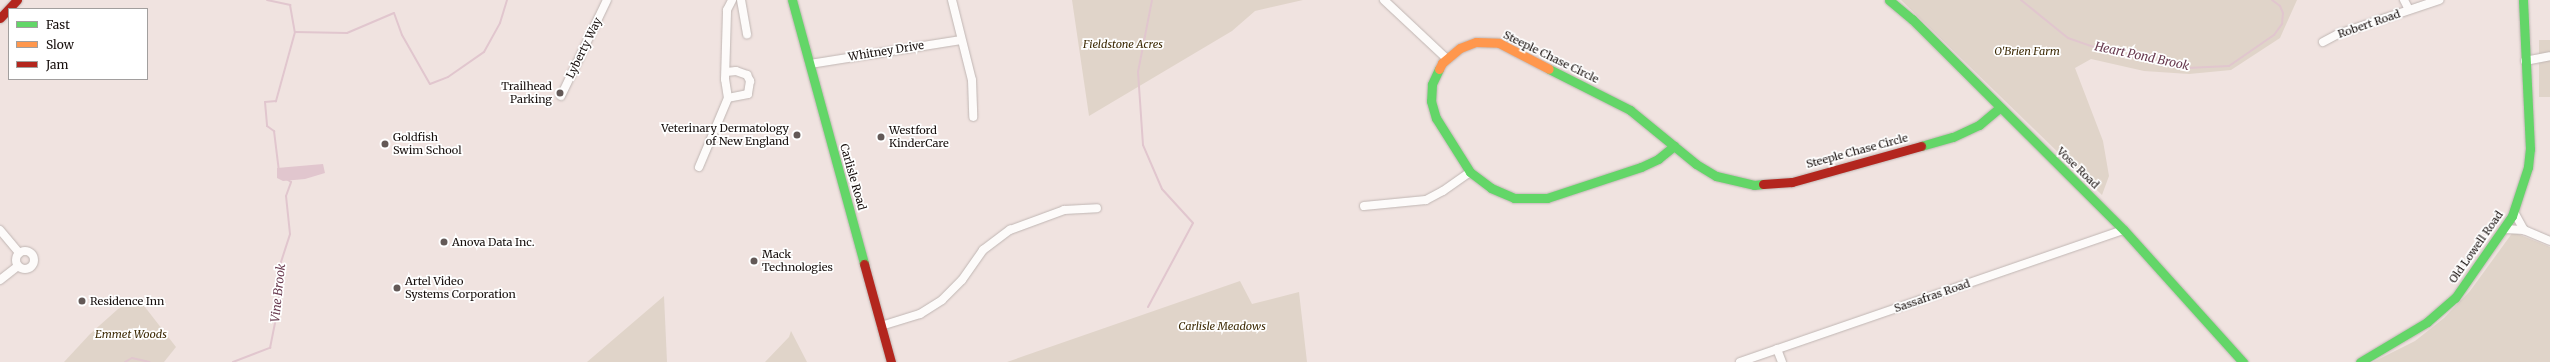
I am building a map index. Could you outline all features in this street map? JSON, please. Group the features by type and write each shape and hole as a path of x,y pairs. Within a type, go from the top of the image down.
{"street":[{"path":"9,8 17,0"},
{"name":"Lyberty Way","path":"561,96 607,0"},
{"path":"699,167 728,98 726,72 727,10 732,0"},
{"path":"741,0 747,34"},
{"name":"Carlisle Road","path":"792,0 891,362"},
{"path":"952,0 972,80 973,117"},
{"path":"1384,0 1446,58"},
{"name":"Vose Road","path":"1889,0 1912,19 1983,88 1999,108 2124,230 2243,362"},
{"path":"2404,0 2409,10"},
{"name":"Robert Road","path":"2323,42 2338,34 2438,0"},
{"name":"Old Lowell Road","path":"2360,362 2396,343 2450,303 2504,229 2514,212 2528,168 2530,149 2525,60 2524,0"},
{"path":"0,18 8,10"},
{"name":"Whitney Drive","path":"810,64 961,40"},
{"name":"Steeple Chase Circle","path":"1674,146 1658,159 1641,167 1542,199 1525,200 1505,195 1487,186 1470,172 1439,124 1432,107 1434,78 1446,58 1460,48 1476,42 1505,45 1630,110 1674,146 1716,176 1754,185 1780,184 1953,137 1979,125 1999,108"},
{"path":"2525,60 2550,56"},
{"path":"726,72 736,71 747,75 750,81 748,94 728,98"},
{"path":"1364,206 1426,200 1444,191 1470,172"},
{"path":"881,326 911,318 942,300 962,280 983,250 1010,230 1064,210 1097,208"},
{"path":"2514,212 2524,230"},
{"path":"2504,229 2524,230 2550,242"},
{"path":"0,230 18,253 30,254 34,260 29,268 18,266 0,280"},
{"name":"Sassafras Road","path":"1740,362 2124,230"},
{"path":"18,253 16,259 18,266"},
{"path":"1777,349 1782,362"}],"green space":[{"name":"Fieldstone Acres","path":"1072,0 1303,0 1255,11 1232,31 1089,116"},
{"name":"O'Brien Farm","path":"1901,0 2297,0 2280,38 2231,70 2189,74 2144,71 2091,59 2075,68 2103,141 2109,176 2102,195"},
{"path":"2539,40 2550,40 2550,97 2539,97"},
{"path":"2513,232 2550,247 2550,362 2373,362 2415,341 2444,318 2470,291"},
{"name":"Carlisle Meadows","path":"1240,281 1252,304 1299,292 1307,362 1007,362"},
{"path":"664,296 667,362 587,362"},
{"name":"Emmet Woods","path":"138,298 176,347 164,362 64,362 90,334 118,309"},
{"path":"791,331 807,362 765,362 789,337"}],"shaded area":[{"path":"323,164 325,173 305,179 283,181 277,178 277,168"}],"waterway":[{"name":"Vine Brook","path":"267,0 290,5 295,32 276,101 265,102 267,126 274,131 279,170"},
{"path":"295,32 347,33 394,13 402,35 430,84 448,77 484,52 500,23 507,0"},
{"path":"1148,307 1193,223 1162,189 1143,145 1138,72 1152,0"},
{"name":"Heart Pond Brook","path":"2021,0 2068,38 2108,52 2187,68 2229,66 2274,35 2282,24 2283,13 2280,6 2272,0"},
{"name":"Vine Brook","path":"233,362 270,348 279,303 281,262 290,234 286,196 291,182 288,180"},
{"name":"Vine Brook","path":"125,362 132,358 150,362"}],"traffic: fast":[{"path":"792,0 864,264"},
{"path":"1889,0 1912,19 2124,230 2243,362"},
{"path":"2360,362 2427,322 2455,298 2512,216 2528,167 2530,149 2523,0"},
{"path":"1439,69 1432,84 1431,101 1436,118 1470,172 1491,188 1514,198 1547,198 1641,167 1658,159 1674,146"},
{"path":"1549,69 1630,110 1696,164 1716,176 1754,185 1763,184"},
{"path":"1921,146 1953,137 1979,125 1999,108"}],"traffic: slow":[{"path":"1439,69 1442,63 1460,48 1476,42 1499,43 1549,69"}],"traffic: jam":[{"path":"9,8 17,0"},
{"path":"0,18 8,10"},
{"path":"1763,184 1792,182 1921,146"},
{"path":"864,264 891,362"}],"place":[{"name":"Trailhead Parking","path":"560,93"},
{"name":"Veterinary Dermatology of New England","path":"797,135"},
{"name":"Westford KinderCare","path":"881,137"},
{"name":"Goldfish Swim School","path":"385,144"},
{"name":"Anova Data Inc.","path":"444,242"},
{"name":"Mack Technologies","path":"754,261"},
{"name":"Artel Video Systems Corporation","path":"397,288"},
{"name":"Residence Inn","path":"82,301"}]}
